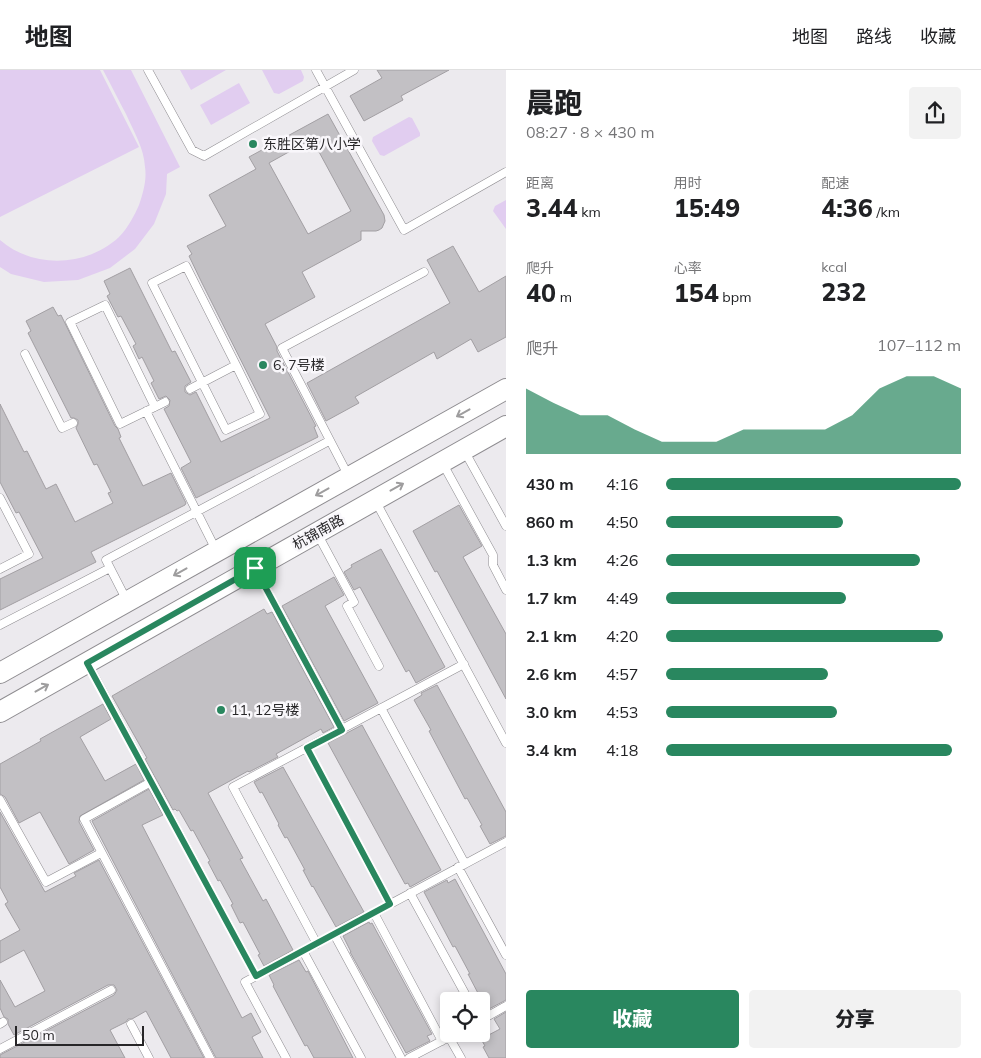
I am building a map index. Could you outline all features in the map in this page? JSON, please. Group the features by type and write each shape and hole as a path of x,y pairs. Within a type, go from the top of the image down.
{"main road":[{"path":"0,673 506,389"},
{"name":"杭锦南路","path":"0,712 506,426"}],"lane":[{"path":"148,70 192,150 204,156 354,70"},
{"path":"316,70 404,230 506,172"},
{"path":"186,266 236,365 260,414 226,430 152,283 186,266"},
{"path":"348,477 282,348 424,272"},
{"path":"155,407 105,305 70,322 108,405 120,424 146,411 155,407 165,402"},
{"path":"25,354 62,428 73,423"},
{"path":"190,389 236,365"},
{"path":"146,411 216,552"},
{"path":"127,602 106,560 329,441"},
{"path":"464,450 506,526"},
{"path":"442,462 493,555 493,565 506,590"},
{"path":"0,498 29,554 0,569"},
{"path":"375,500 506,742"},
{"path":"317,533 354,602 347,606 379,666"},
{"path":"0,625 110,568"},
{"path":"255,568 342,730"},
{"path":"87,663 256,976"},
{"path":"317,944 233,788 464,664"},
{"path":"381,708 506,955"},
{"path":"307,748 390,904"},
{"path":"151,782 84,819 210,1058"},
{"path":"0,800 46,882 101,853"},
{"path":"286,1058 245,982 506,842"},
{"path":"410,893 464,992"},
{"path":"374,913 440,1022"},
{"path":"334,934 401,1058"},
{"path":"303,951 361,1058"},
{"path":"0,1049 111,990"},
{"path":"490,1015 506,1006"},
{"path":"131,1024 149,1058"},
{"path":"410,1058 440,1042"},
{"path":"452,1042 461,1058"}],"shaded area":[{"path":"0,70 100,70 139,147 0,217"},
{"path":"103,70 131,70 180,167 167,174 166,194 154,224 135,249 110,268 78,280 44,282 11,274 0,267 0,240 28,256 44,260 76,259 106,247 119,237 133,218 139,205 145,177 143,153 126,114"},
{"path":"180,70 226,70 191,90"},
{"path":"262,70 301,70 304,77 303,81 279,94 274,93"},
{"path":"239,83 250,103 211,125 200,105"},
{"path":"409,117 412,118 420,136 384,156 380,155 372,141 373,137"},
{"path":"506,200 506,229 493,211 495,206"}],"building":[{"path":"377,70 449,70 401,96 403,100 364,121 350,96 382,78"},
{"path":"328,114 384,215 385,221 379,230 361,231 361,240 302,272 315,297 265,324 316,426 314,427 318,437 196,498 181,468 191,462 164,409 169,406 170,400 166,396 159,399 151,383 154,381 142,357 139,359 133,346 136,344 121,316 118,317 107,296 110,294 104,281 130,268 172,352 175,351 191,382 185,386 185,392 190,395 196,392 221,442 270,418 202,283 189,256 192,254 187,246 226,226 209,195 256,169 249,157","holes":["312,139 351,211 308,234 269,163"]},
{"path":"453,246 479,292 506,276 506,337 478,352 471,339 437,359 434,352 355,397 359,403 326,421 307,383 450,303 427,260"},
{"path":"53,307 58,316 61,315 118,429 121,437 119,438 143,486 171,473 186,503 91,552 96,562 0,610 0,579 43,558 19,512 16,513 0,482 0,404 24,452 27,451 46,489 56,484 75,522 113,503 108,493 111,492 97,464 94,465 76,428 78,420 71,418 28,333 31,331 26,321"},
{"path":"459,505 482,546 463,557 506,634 506,699 437,571 435,572 413,531"},
{"path":"381,549 445,667 416,683 409,670 406,672 360,587 354,590 344,572 352,567 351,565"},
{"path":"334,577 344,595 325,606 378,703 344,721 282,606"},
{"name":"11, 12号楼","path":"264,609 267,614 272,612 334,727 323,733 321,729 276,754 278,757 208,793 243,858 240,859 263,901 266,899 293,950 264,966 258,955 260,954 243,922 240,923 231,905 233,904 220,880 218,881 208,862 210,861 193,830 191,831 179,810 173,810 145,759 147,758 112,696"},
{"path":"437,685 506,812 506,836 490,844 480,826 482,825 467,798 465,799 414,700 422,695 421,693"},
{"path":"103,704 111,719 80,737 105,781 136,764 144,780 80,816 79,822 94,850 69,864 40,812 19,823 5,797 0,794 0,764"},
{"path":"362,725 441,870 410,887 408,883 405,884 328,743"},
{"path":"283,767 364,912 336,927 312,887 287,837 285,838 262,792 260,793 254,782"},
{"path":"149,789 163,815 142,825 242,1018 251,1013 261,1032 252,1037 263,1058 216,1058 92,821"},
{"path":"0,812 45,892 76,876 74,873 99,860 204,1058 171,1058 146,1011 110,1030 125,1058 0,1058 0,1055 114,995 117,990 114,985 108,985 14,1035 8,1024 8,1019 4,1017 0,1008 0,980 15,1007 45,991 24,950 0,963 0,941 20,930 5,904 8,902 0,887"},
{"path":"455,879 506,974 506,1000 490,1008 490,992 477,992 468,974 470,974 455,946 453,947 424,892 447,880 448,883"},
{"path":"369,922 370,924 372,923 432,1034 427,1036 430,1041 406,1053 343,936"},
{"path":"299,960 306,972 308,971 353,1058 314,1058 307,1045 305,1046 269,975"},
{"path":"506,1012 506,1058 489,1058 483,1047 485,1046 483,1042 490,1042 490,1034 500,1029 494,1019"}],"place":[{"name":"东胜区第八小学","path":"253,144"},
{"name":"6, 7号楼","path":"263,365"},
{"name":"11, 12号楼","path":"221,710"}],"route":[{"path":"255,568 342,730 307,748 390,904 256,976 87,663 255,568"}]}
